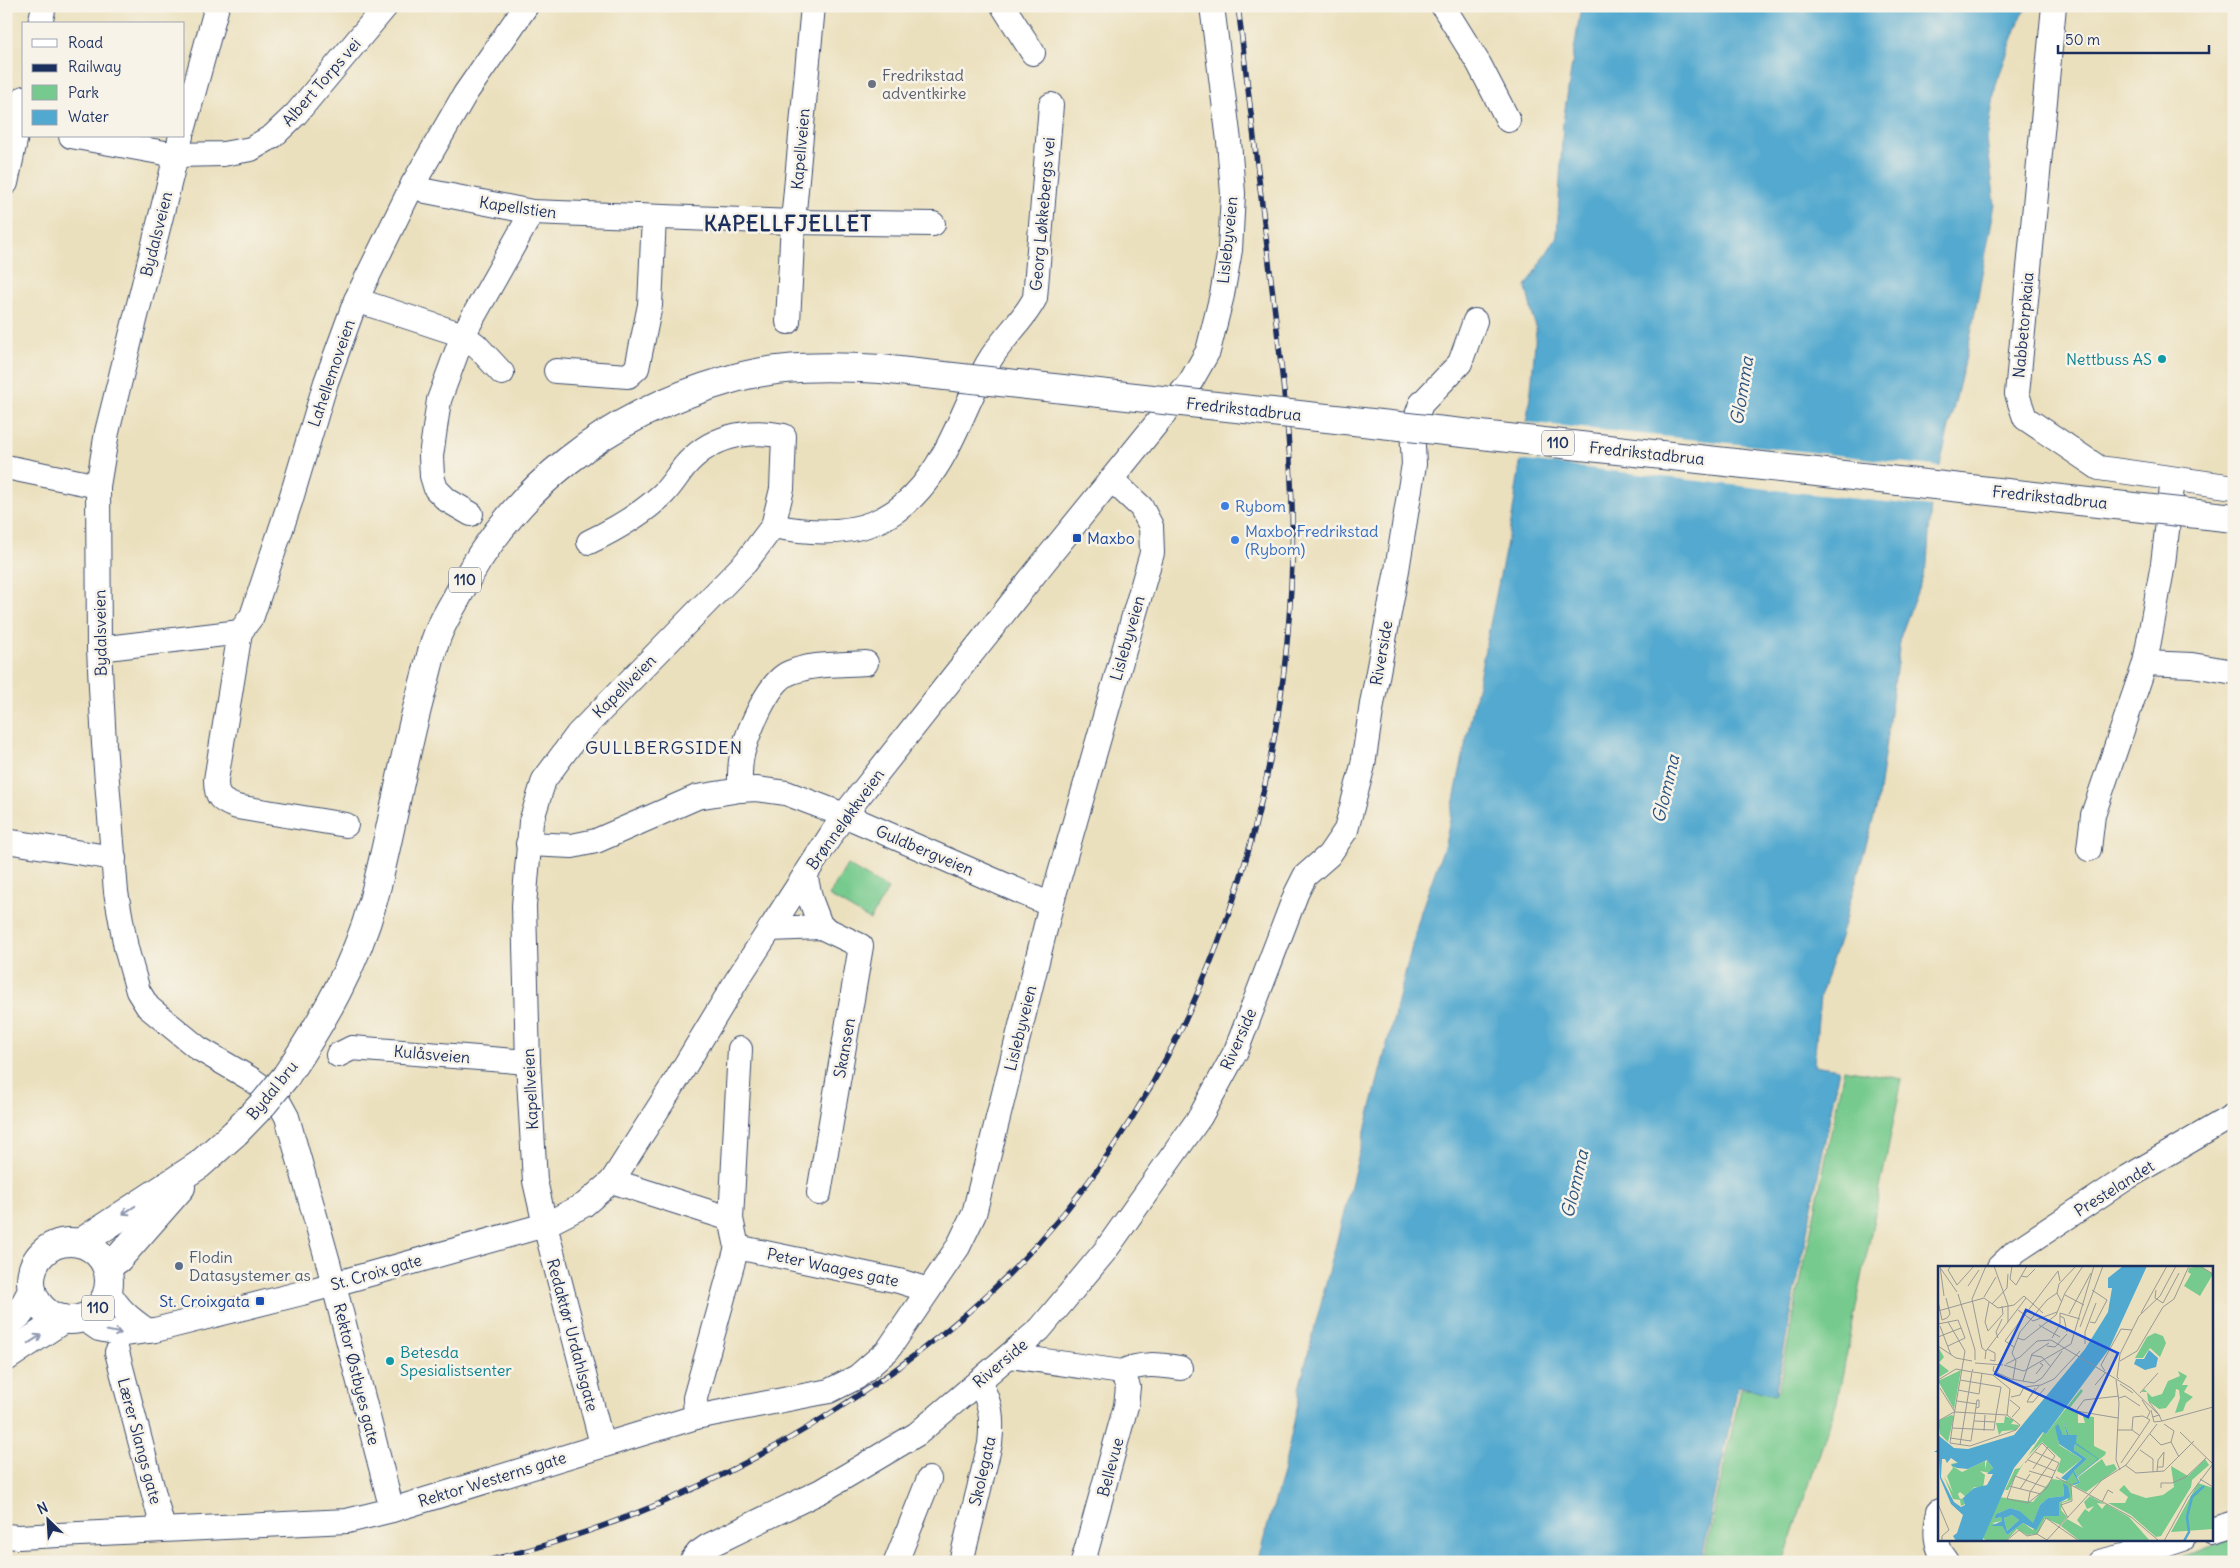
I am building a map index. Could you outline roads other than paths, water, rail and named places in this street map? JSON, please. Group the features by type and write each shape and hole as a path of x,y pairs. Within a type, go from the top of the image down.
{"highway":[{"name":"Fredrikstadbrua","path":"308,1044 352,961 372,903 416,711 437,636 471,568 509,515 557,468 610,429 667,401 729,379 784,369 834,366 881,369 2234,518"},
{"name":"Bydal bru","path":"199,1165 235,1134 270,1097 308,1044"},
{"name":"110","path":"73,1318 49,1314 39,1304 32,1291 31,1277 34,1264 42,1253 60,1244 80,1242 199,1165"},
{"name":"110","path":"6,1357 73,1318 95,1311 103,1302 108,1279 118,1259 199,1165"},
{"path":"80,1242 92,1248 101,1256 108,1279"},
{"name":"110","path":"6,1325 20,1313 32,1291"}],"street":[{"path":"40,22 44,6"},
{"path":"185,123 217,6"},
{"name":"Albert Torps vei","path":"95,138 179,145 223,154 251,149 273,136 296,114 386,6"},
{"name":"Lahellemoveien","path":"240,632 252,616 290,502 326,382 356,300 413,184 465,94 526,6"},
{"name":"Kapellveien","path":"788,322 793,222 813,6"},
{"path":"1003,6 1033,53"},
{"name":"Lislebyveien","path":"928,1290 958,1247 974,1214 1051,905 1152,553 1150,526 1141,507 1112,480 1191,381 1208,351 1222,295 1230,250 1233,194 1229,141 1212,6"},
{"path":"1443,6 1479,64 1508,120"},
{"name":"Nabbetorpkaia","path":"2054,6 2017,394 2025,418 2099,468 2173,480 2234,487"},
{"path":"6,183 16,126 22,105"},
{"name":"Georg Løkkebergs vei","path":"773,526 820,532 866,527 878,522 902,506 935,470 946,451 988,362 1030,309 1035,298 1051,105"},
{"name":"Bydalsveien","path":"179,145 107,432 98,486 99,649 104,744 116,892 126,948 138,991 148,1007 163,1021 198,1048 251,1079"},
{"name":"Kapellstien","path":"413,184 426,191 532,212 793,222 933,224"},
{"path":"471,514 441,494 436,489 432,476 432,447 439,400 463,335 532,212"},
{"path":"556,371 628,376 637,368 650,306 654,217"},
{"path":"356,300 463,335 476,345 502,373"},
{"name":"Riverside","path":"691,1562 698,1553 708,1546 821,1491 917,1434 1010,1356 1040,1329 1105,1251 1200,1117 1236,1051 1296,894 1305,876 1329,855 1346,830 1364,765 1372,704 1414,464 1412,429 1421,404 1460,363 1475,321"},
{"name":"Kapellveien","path":"545,1225 536,1181 528,1062 524,906 528,844 536,803 544,780 559,757 598,712 746,562 773,526 782,489 784,436 763,433 741,433 705,447 684,467 664,493 652,504 634,518 589,542"},
{"path":"6,467 98,486"},
{"name":"Brønneløkkveien","path":"545,1225 584,1205 612,1181 844,815 1044,562 1112,480"},
{"path":"2089,849 2093,815 2145,663 2163,564 2173,480"},
{"path":"99,649 240,632 216,780 216,792 225,802 237,807 346,825"},
{"path":"740,790 742,753 765,698 780,679 788,673 806,668 866,663"},
{"path":"2145,663 2192,666 2234,672"},
{"name":"Guldbergveien","path":"528,844 572,846 596,841 696,797 756,789 786,793 844,815 1051,905"},
{"path":"6,841 114,858"},
{"path":"805,874 811,900 821,927"},
{"name":"Skansen","path":"770,929 821,927 861,946 819,1193"},
{"name":"Kulåsveien","path":"338,1055 352,1048 528,1062"},
{"path":"696,1417 695,1398 737,1247 731,1219 740,1049"},
{"name":"Rektor Østbyes gate","path":"251,1079 276,1097 292,1127 392,1510"},
{"name":"Prestelandet","path":"2001,1266 2016,1251 2120,1183 2234,1115"},
{"path":"612,1181 731,1219"},
{"name":"St. Croix gate","path":"73,1318 98,1329 124,1334 148,1331 334,1284 545,1225"},
{"name":"Redaktør Urdahlsgate","path":"545,1225 602,1444"},
{"name":"Peter Waages gate","path":"737,1247 899,1281 928,1290"},
{"path":"108,1279 116,1305 130,1319 148,1331"},
{"name":"Rektor Westerns gate","path":"6,1536 27,1537 347,1521 392,1510 602,1444 696,1417 830,1391 857,1377 888,1350 928,1290"},
{"name":"Lærer Slangs gate","path":"118,1352 163,1529"},
{"path":"1010,1356 1122,1372 1132,1367 1157,1364 1180,1368"},
{"name":"Bellevue","path":"1084,1562 1126,1406 1128,1387 1122,1372"},
{"name":"Skolegata","path":"961,1562 990,1444 992,1428 992,1413 979,1381"},
{"path":"896,1562 929,1479"},
{"path":"1938,1520 1936,1537 1940,1553 1947,1562"},
{"path":"2212,1530 2234,1522"},
{"path":"2099,1562 2181,1540"}],"water":[{"name":"Glomma","path":"1581,6 2028,6 2021,16 1996,84 1987,140 1995,204 1970,339 1931,503 1927,565 1901,635 1877,806 1841,934 1820,997 1814,1065 1839,1069 1775,1395 1738,1386 1701,1562 1257,1562 1283,1473 1299,1398 1299,1389 1421,911 1445,844 1512,517 1531,390 1536,330 1526,287 1557,236 1563,122"}],"railway":[{"path":"482,1562 525,1551 609,1524 650,1508 730,1471 807,1428 861,1394 913,1357 962,1317 1009,1274 1074,1200 1131,1120 1178,1035 1217,945 1248,852 1271,756 1285,660 1292,562 1292,491 1287,420 1238,6"}],"place":[{"name":"Fredrikstad adventkirke","path":"872,84"},
{"name":"Nettbuss AS","path":"2162,359"},
{"name":"Rybom","path":"1225,506"},
{"name":"Maxbo","path":"1077,538"},
{"name":"Maxbo Fredrikstad (Rybom)","path":"1235,540"},
{"name":"Flodin Datasystemer as","path":"179,1266"},
{"name":"St. Croixgata","path":"260,1301"},
{"name":"Betesda Spesialistsenter","path":"390,1361"}],"district":[{"name":"KAPELLFJELLET","path":"788,224"},
{"name":"GULLBERGSIDEN","path":"664,748"}]}
